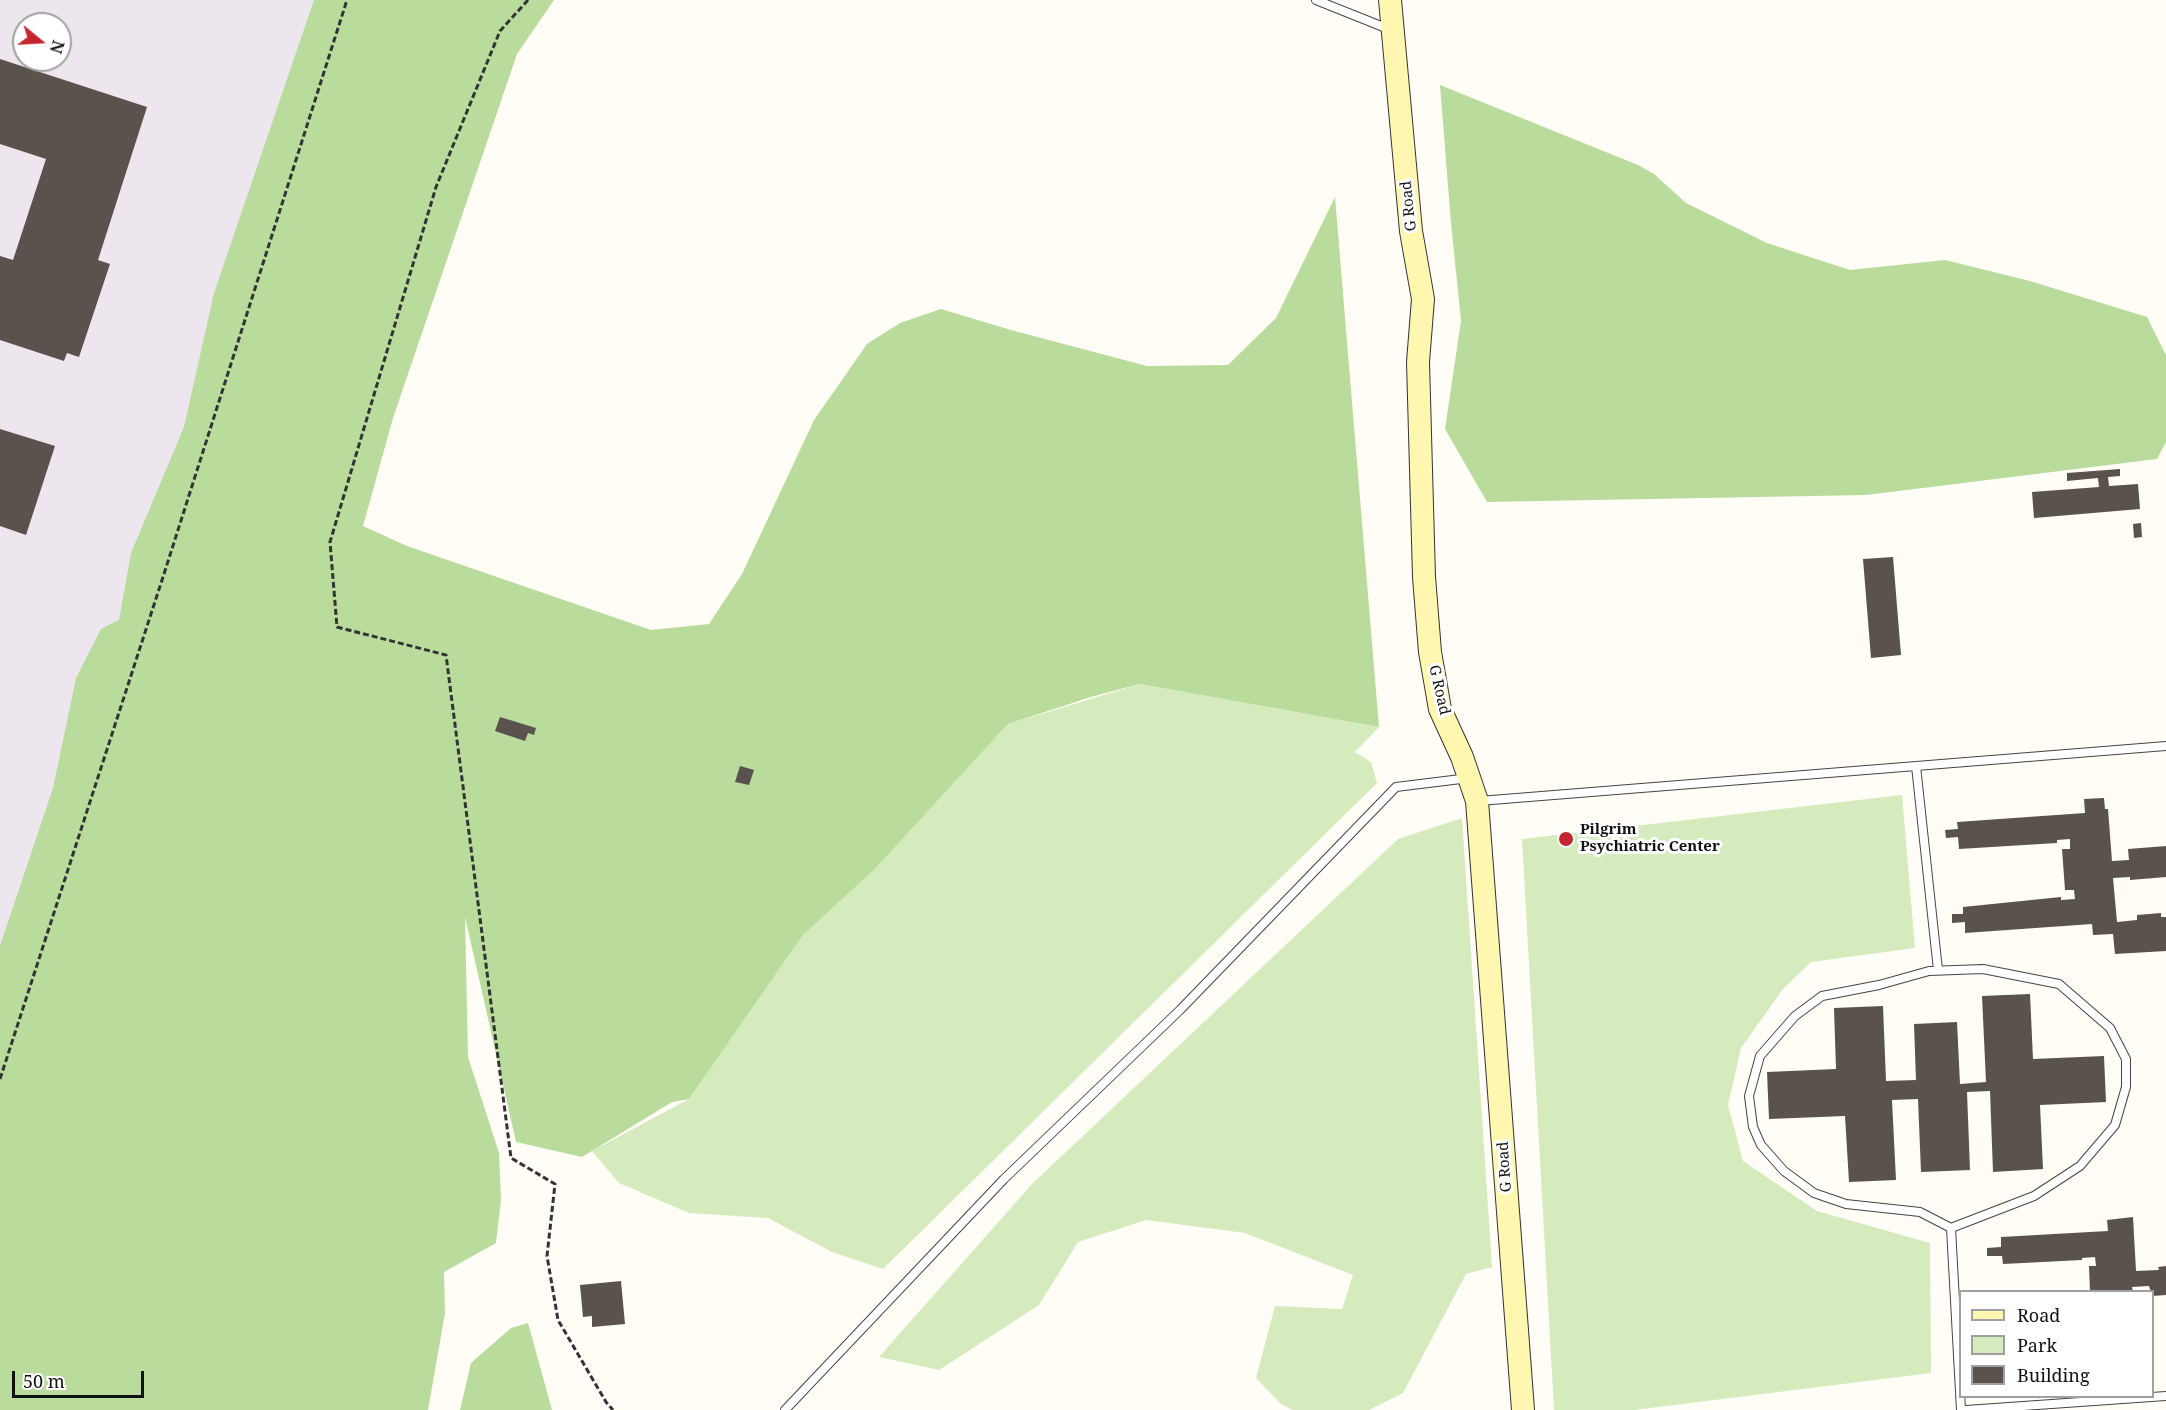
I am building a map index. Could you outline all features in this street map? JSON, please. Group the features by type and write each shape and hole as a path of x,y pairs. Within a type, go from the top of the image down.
{"street":[{"name":"G Road","path":"1390,0 1411,231 1423,299 1418,362 1424,577 1431,652 1440,709 1462,757 1477,801 1523,1410"}],"lane":[{"path":"1316,0 1392,30"},
{"path":"1477,801 2166,746"},
{"path":"1916,766 1938,970"},
{"path":"785,1410 1004,1179 1179,1010 1396,787 1469,778"},
{"path":"1983,969 2059,984 2110,1028 2126,1059 2126,1087 2115,1125 2080,1166 2034,1196 1951,1228 1920,1212 1846,1204 1814,1193 1784,1171 1761,1145 1753,1126 1749,1096 1760,1056 1795,1016 1822,996 1938,970 1983,969"},
{"path":"1951,1228 1959,1374"},
{"path":"1966,1410 2137,1398"}],"path":[{"path":"0,1079 347,0"},
{"path":"528,0 501,31 436,187 330,542 337,627 446,655 511,1158 555,1184 547,1256 558,1320 606,1402 613,1410"}],"shaded area":[{"path":"0,0 330,0 0,1043"}],"green space":[{"path":"314,0 554,0 517,54 393,418 363,526 407,546 651,630 709,624 742,574 814,420 867,344 900,323 941,309 1147,366 1228,365 1276,318 1335,197 1379,727 1140,684 1094,696 1008,724 874,870 803,935 689,1099 672,1102 582,1157 516,1142 465,917 468,1057 499,1153 501,1199 496,1243 444,1272 445,1313 428,1410 0,1410 0,946 53,788 76,678 101,629 119,620 131,553 184,427 214,293"},
{"path":"1440,85 1638,165 1654,174 1686,203 1767,243 1850,270 1945,260 2030,281 2147,317 2166,355 2166,442 2157,459 1866,495 1487,502 1445,429 1461,321"},
{"path":"1140,684 1379,727 1355,752 1371,762 1377,783 883,1269 832,1252 768,1218 689,1213 619,1183 592,1151 689,1099 803,935 874,870 1008,724"},
{"path":"1902,795 1915,948 1811,962 1783,989 1741,1048 1728,1105 1743,1161 1817,1211 1930,1243 1931,1373 1634,1410 1554,1410 1522,839"},
{"path":"1462,818 1492,1267 1466,1274 1403,1393 1369,1410 1293,1410 1281,1404 1256,1378 1275,1306 1342,1309 1353,1275 1245,1233 1146,1220 1078,1242 1039,1305 939,1370 879,1357 1032,1184 1398,839"},
{"path":"528,1323 552,1410 460,1410 471,1363 511,1328"}],"building":[{"path":"0,59 12,63 12,72 40,72 147,107 98,260 110,264 79,357 67,353 64,361 0,340 0,256 13,260 46,159 0,144"},
{"path":"0,429 55,446 26,535 0,526"},
{"path":"2120,469 2120,476 2108,477 2109,486 2138,484 2140,509 2034,518 2032,492 2099,487 2098,478 2067,481 2067,473"},
{"path":"2141,523 2142,537 2134,538 2133,524"},
{"path":"1893,557 1901,655 1871,658 1863,559"},
{"path":"500,717 536,728 534,735 528,733 525,741 495,731"},
{"path":"740,766 754,770 749,785 735,782"},
{"path":"2104,798 2105,809 2108,809 2112,861 2129,860 2128,849 2166,846 2166,877 2130,880 2130,877 2113,878 2117,922 2137,920 2137,915 2161,913 2161,917 2166,917 2166,951 2115,954 2113,934 2093,935 2092,924 1965,933 1965,922 1952,923 1952,914 1963,914 1963,907 2061,897 2061,900 2075,899 2074,890 2065,890 2062,849 2070,849 2070,839 2057,840 2057,843 1959,849 1958,837 1946,838 1945,830 1958,829 1957,822 2085,813 2084,799"},
{"path":"2030,994 2033,1059 2104,1056 2106,1102 2040,1105 2043,1169 1993,1172 1990,1091 1967,1092 1970,1170 1921,1172 1918,1099 1892,1100 1896,1180 1849,1182 1845,1116 1769,1119 1767,1072 1836,1069 1834,1008 1883,1006 1886,1081 1916,1080 1914,1024 1957,1022 1960,1084 1986,1082 1982,996"},
{"path":"2133,1217 2136,1271 2159,1270 2158,1267 2166,1266 2166,1295 2154,1296 2154,1290 2150,1290 2149,1286 2132,1287 2133,1290 2090,1290 2089,1266 2096,1266 2095,1257 2082,1258 2082,1260 2003,1264 2002,1256 1987,1256 1987,1248 2001,1247 2001,1237 2108,1231 2107,1220"},
{"path":"621,1281 625,1324 592,1327 592,1316 583,1317 580,1285"}],"place":[{"name":"Pilgrim Psychiatric Center","path":"1566,839"}]}
